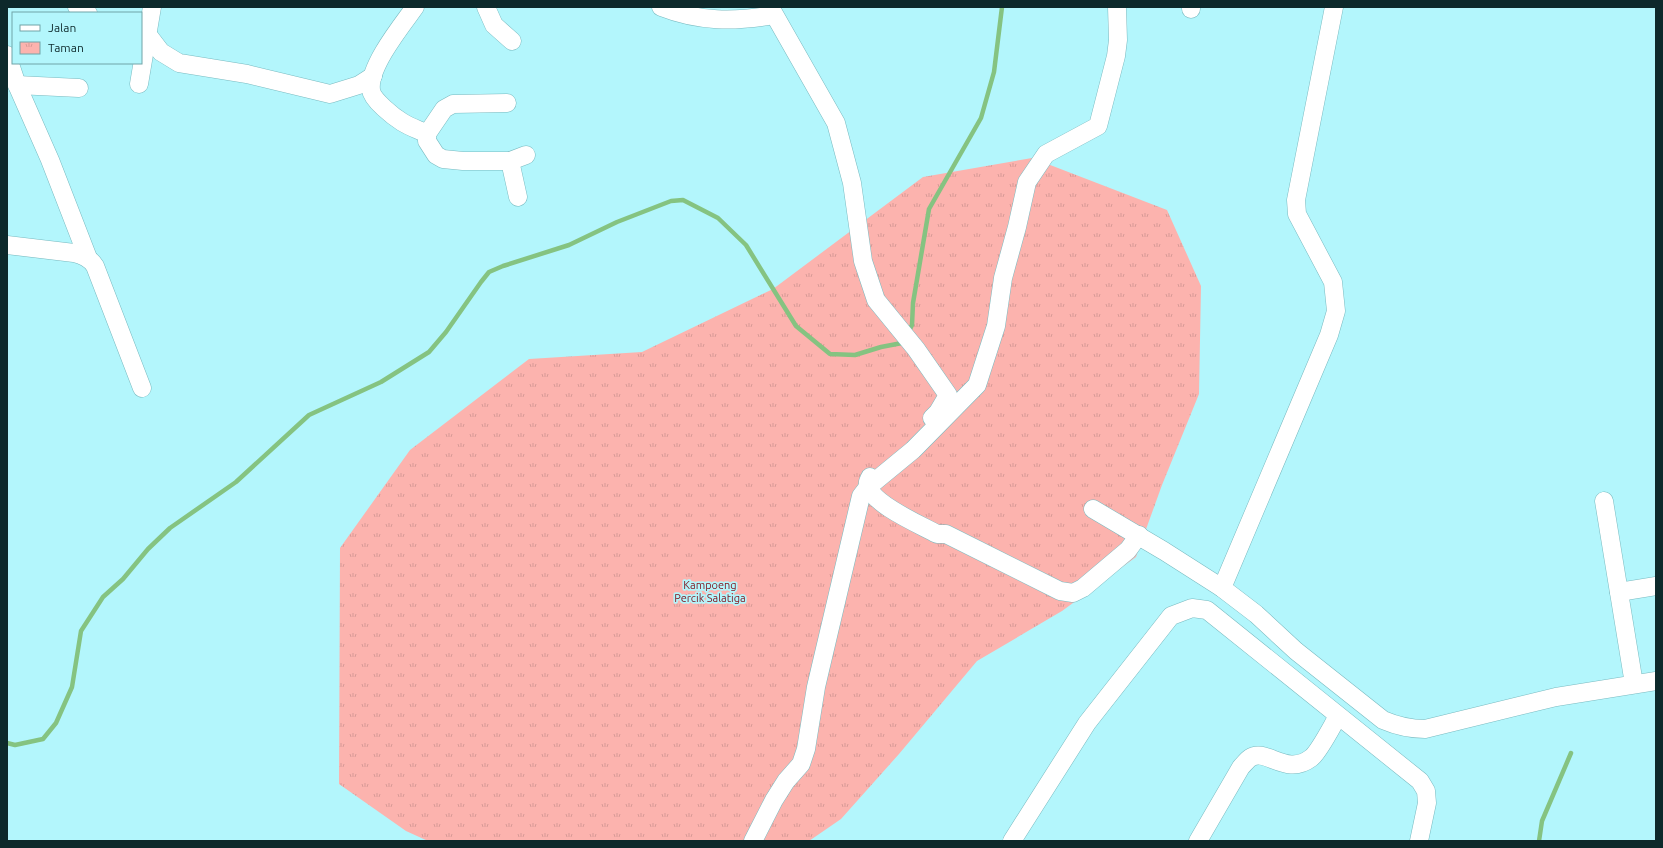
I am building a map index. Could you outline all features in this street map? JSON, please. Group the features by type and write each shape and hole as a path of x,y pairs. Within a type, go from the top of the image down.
{"street":[{"path":"77,7 86,12"},
{"path":"142,60 146,29 152,7"},
{"path":"415,7 385,48 373,76 370,90 376,101 402,122 427,134"},
{"path":"486,7 494,25 512,41"},
{"path":"661,7 681,15 715,20 750,18 772,11 836,123 852,183 863,261 876,300 916,349 948,395 938,412 871,475 867,483 868,487 878,502 937,534 946,534 1060,591 1073,593 1083,588 1116,561 1128,550 1138,535"},
{"path":"753,841 774,800 786,781 801,764 806,749 816,687 861,496 868,487 913,450 977,385 996,326 1004,278 1027,182 1046,154 1098,126 1117,52 1117,7"},
{"path":"1222,588 1328,335 1336,311 1333,282 1297,214 1296,200 1334,7"},
{"path":"146,29 161,52 179,63 248,74 330,94 359,85 373,76"},
{"path":"7,55 17,85 50,160 88,258 95,266 142,388"},
{"path":"139,84 142,64"},
{"path":"17,85 79,88"},
{"path":"507,103 453,104 444,109 427,134 427,141 436,155 443,159 463,161 518,158 518,197"},
{"path":"7,245 74,253 88,258"},
{"path":"1604,501 1634,684"},
{"path":"1093,509 1138,535 1222,588 1256,614 1296,651 1383,720 1398,726 1411,729 1425,729 1556,698 1656,681"},
{"path":"1619,592 1656,586"},
{"path":"1012,841 1087,723 1171,616 1192,608 1207,610 1420,781 1426,791 1427,803 1419,841"},
{"path":"1198,841 1241,767 1250,758 1259,755 1286,765 1300,764 1312,757 1338,716"}],"green space":[{"name":"Kampoeng Percik Salatiga","path":"1032,158 1167,210 1201,286 1199,394 1162,485 1136,557 1062,611 977,661 899,754 841,819 809,841 428,841 406,831 339,784 340,548 410,450 529,359 642,352 773,289 923,177"}],"waterway":[{"path":"908,333 912,325 913,303 929,209 981,118 994,72 1002,7"},
{"path":"7,743 15,745 43,739 56,723 72,687 81,631 103,597 123,579 148,549 170,528 236,482 309,415 381,382 429,352 446,332 489,272 503,266 569,245 617,222 671,201 683,200 718,218 746,245 796,326 830,354 855,355 881,347 902,343 903,341"},
{"path":"1539,841 1542,821 1571,753"}]}
